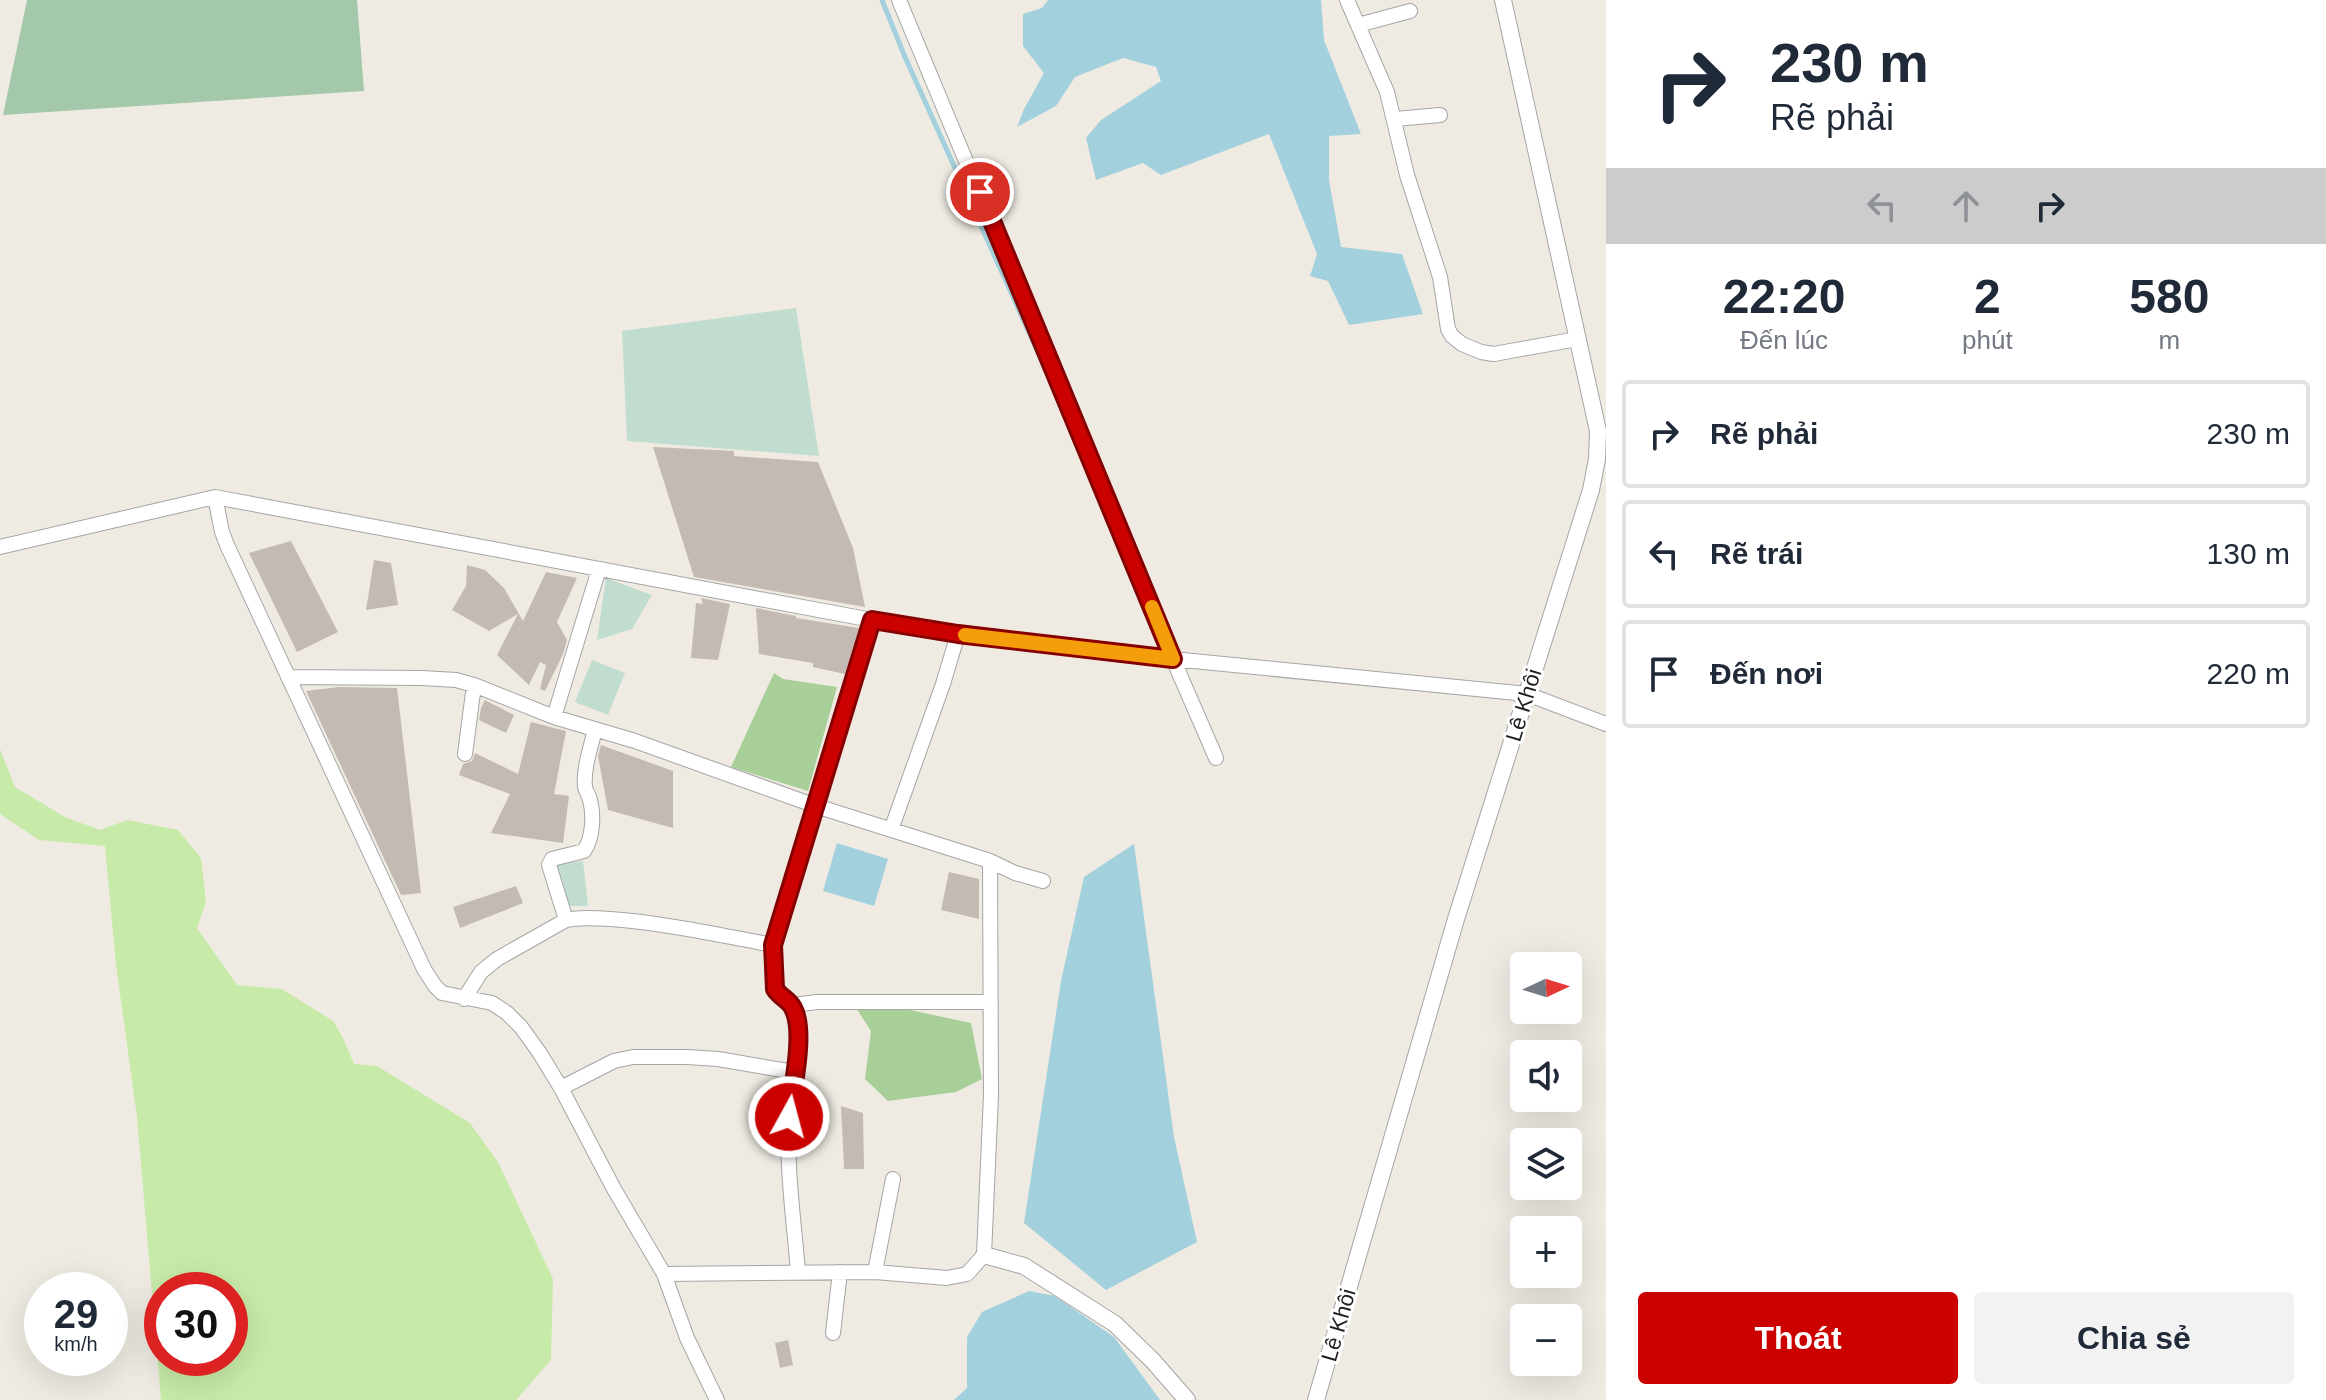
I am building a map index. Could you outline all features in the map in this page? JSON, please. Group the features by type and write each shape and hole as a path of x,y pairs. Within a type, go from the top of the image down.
{"street":[{"path":"899,0 1216,758"},
{"path":"1347,0 1387,92 1407,175 1440,277 1447,324 1452,336 1462,344 1494,354 1577,339"},
{"name":"Lê Khôi","path":"1316,1400 1456,919 1591,490 1597,459 1598,431 1503,0"},
{"path":"1358,25 1410,11"},
{"path":"1395,119 1440,115"},
{"path":"0,547 215,497 958,634 1527,694 1606,724"},
{"path":"215,497 222,532 424,969 442,993 492,1003 507,1013 539,1052 664,1274 684,1330 717,1400"},
{"path":"554,717 599,569"},
{"path":"798,1272 789,1117 798,1050 798,1024 793,1005 775,989 773,945 872,620"},
{"path":"891,830 958,634"},
{"path":"288,677 456,680 554,717 656,748 816,806 1043,881"},
{"path":"465,754 474,685"},
{"path":"566,920 550,876 549,861 584,851 588,846 591,809 585,787 586,770 595,729"},
{"path":"664,1274 875,1272 947,1278 970,1271 984,1255 991,1095 990,861"},
{"path":"464,999 481,972 497,959 566,920 625,920 773,945"},
{"path":"793,1005 817,1002 991,1002"},
{"path":"561,1088 614,1061 633,1057 718,1059 794,1072"},
{"path":"875,1272 893,1179"},
{"path":"984,1255 1024,1266 1115,1324 1187,1400"},
{"path":"833,1333 840,1272"}],"green space":[{"path":"27,0 357,0 364,91 3,115"},
{"path":"796,308 819,456 627,441 622,331"},
{"path":"606,578 652,595 632,629 597,640"},
{"path":"592,660 625,673 608,715 575,702"},
{"path":"774,673 783,679 837,687 808,791 731,767"},
{"path":"0,749 15,787 65,817 100,830 127,820 178,830 201,858 206,902 197,928 237,985 282,989 333,1021 354,1064 377,1066 470,1123 498,1162 553,1279 551,1360 516,1400 161,1400 159,1376 248,1376 248,1272 150,1272 137,1117 116,965 105,846 39,840 0,814"},
{"path":"583,861 588,906 566,906 555,864"},
{"path":"849,997 971,1023 982,1079 956,1092 888,1101 865,1079 871,1031"}],"water":[{"path":"1048,0 1321,0 1324,40 1361,134 1329,136 1329,180 1341,247 1402,254 1423,314 1349,325 1328,281 1310,276 1317,254 1269,134 1161,175 1143,163 1096,180 1086,138 1101,120 1161,81 1156,67 1123,58 1075,77 1056,106 1017,127 1044,73 1023,46 1023,14 1042,8"},
{"path":"837,843 888,859 874,906 823,891"},
{"path":"1134,844 1174,1137 1197,1242 1106,1290 1024,1223 1061,981 1084,877"},
{"path":"1029,1291 1055,1296 1114,1337 1160,1400 954,1400 967,1388 967,1337 982,1312"}],"building":[{"path":"653,447 734,451 734,456 818,462 853,548 865,607 694,577"},
{"path":"291,541 338,632 297,652 249,553"},
{"path":"374,560 391,563 398,605 366,610"},
{"path":"467,565 485,570 504,588 523,621 546,572 577,578 557,622 567,640 545,691 540,689 546,665 540,662 529,685 497,655 518,614 489,631 452,610 466,586"},
{"path":"701,598 730,604 718,660 691,658 696,603 703,604"},
{"path":"756,608 859,628 845,674 813,667 813,663 759,654"},
{"path":"339,687 397,688 421,893 401,895 306,691"},
{"path":"485,700 514,715 506,733 479,720"},
{"path":"531,722 566,731 554,794 569,796 563,843 491,833 510,794 459,775 463,764 472,761 475,753 518,774"},
{"path":"601,745 673,771 673,828 608,810 598,756"},
{"path":"949,872 979,879 979,919 941,910"},
{"path":"516,886 523,903 460,928 453,907"},
{"path":"841,1106 863,1113 864,1169 844,1169"},
{"path":"788,1340 793,1365 780,1368 775,1343"}],"waterway":[{"path":"882,0 1045,368"}],"slow traffic":[{"path":"965,635 1173,659 1152,607"}],"route":[{"path":"789,1117 798,1050 798,1024 793,1005 775,989 773,945 872,620 958,634 1173,659 980,192"}]}
